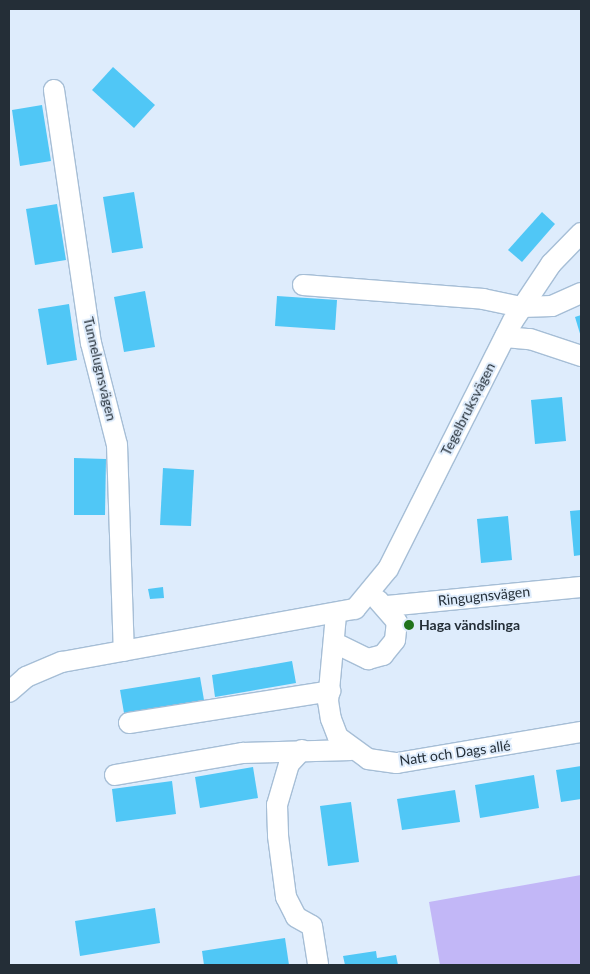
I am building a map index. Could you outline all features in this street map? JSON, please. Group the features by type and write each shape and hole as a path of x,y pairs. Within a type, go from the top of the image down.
{"street":[{"name":"Tunnelugnsvägen","path":"54,90 91,342 117,445 124,651"},
{"name":"Tegelbruksvägen","path":"370,595 388,569 522,307 551,264 581,233"},
{"path":"303,285 483,299 522,307 552,306 581,293"},
{"path":"505,337 530,339 581,356"},
{"name":"Ringugnsvägen","path":"387,606 581,587"},
{"path":"9,692 26,677 62,662 336,616 355,609 370,595 387,606 397,622 395,640 383,654 368,658 334,643"},
{"path":"336,616 330,691 338,737 351,750"},
{"path":"129,722 330,691"},
{"name":"Natt och Dags allé","path":"351,750 368,759 397,763 581,732"},
{"path":"302,750 289,764 277,805 278,836 286,898 296,918 312,926 318,965"},
{"path":"115,775 243,753 351,750"}],"shaded area":[{"path":"581,875 581,965 440,965 429,902"}],"building":[{"path":"113,67 155,105 134,128 92,90"},
{"path":"42,105 51,161 20,166 12,110"},
{"path":"134,192 143,248 112,253 103,197"},
{"path":"57,204 66,260 35,265 26,209"},
{"path":"542,212 555,224 522,262 508,250"},
{"path":"145,291 155,347 124,352 114,297"},
{"path":"277,296 337,300 335,330 275,326"},
{"path":"69,304 77,360 47,365 38,309"},
{"path":"581,315 581,337 575,317"},
{"path":"562,397 566,441 535,444 531,400"},
{"path":"74,458 106,459 105,515 74,515"},
{"path":"163,468 194,470 191,526 160,525"},
{"path":"581,510 581,555 574,556 570,511"},
{"path":"508,516 512,560 481,563 477,519"},
{"path":"163,587 164,598 150,599 148,589"},
{"path":"292,661 296,683 215,697 212,675"},
{"path":"200,677 204,700 124,713 120,690"},
{"path":"581,766 581,799 561,802 556,770"},
{"path":"253,767 258,798 200,808 195,777"},
{"path":"534,775 539,808 480,818 475,785"},
{"path":"172,781 176,814 116,822 112,789"},
{"path":"455,790 460,822 402,830 397,799"},
{"path":"351,802 359,862 328,866 320,806"},
{"path":"155,908 160,943 80,956 75,921"},
{"path":"285,938 289,965 204,965 202,951"},
{"path":"376,951 377,958 396,955 398,965 345,965 343,956"}],"place":[{"name":"Haga vändslinga","path":"409,625"}]}
